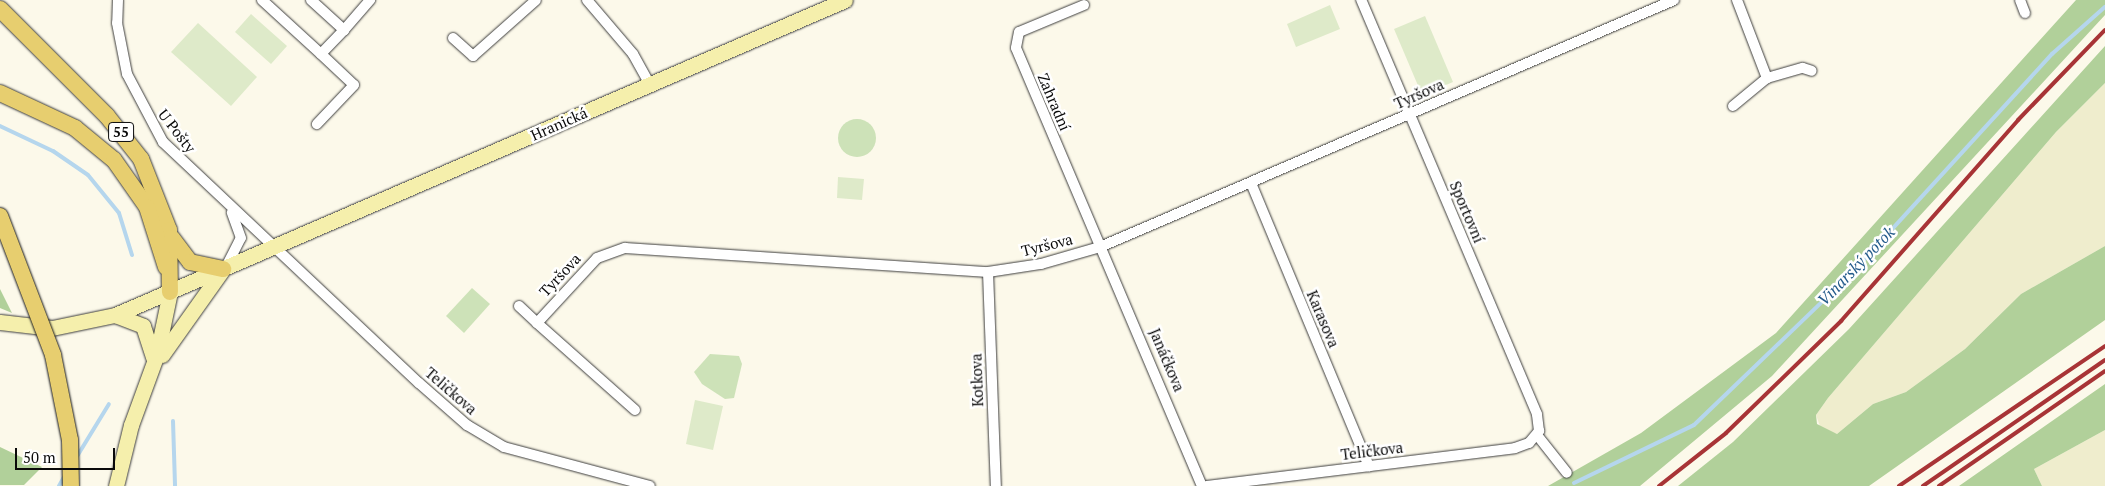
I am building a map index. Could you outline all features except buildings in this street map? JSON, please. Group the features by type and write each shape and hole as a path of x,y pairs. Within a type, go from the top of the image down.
{"main road":[{"name":"Hranická","path":"0,322 52,328 115,315 845,0"},
{"name":"55","path":"0,9 131,144 152,181 169,230 170,292"},
{"path":"0,93 75,128 114,160 146,207 170,292 152,371 131,425 116,486"},
{"path":"0,216 53,355 70,440 71,486"},
{"path":"152,371 189,311 224,269 190,262 169,230"},
{"path":"115,315 136,320 148,331 152,371"}],"street":[{"name":"U Pošty","path":"118,0 120,48 136,98 176,157 273,248"},
{"path":"262,0 354,85 317,124"},
{"path":"311,0 344,30"},
{"path":"321,54 370,0"},
{"path":"453,38 473,56 536,0"},
{"path":"587,0 633,54 650,85"},
{"name":"Sportovní","path":"1361,0 1537,414 1537,435"},
{"name":"Tyršova","path":"538,323 597,258 625,248 988,272 1041,264 1100,246 1251,183 1674,0"},
{"path":"1737,0 1767,78"},
{"path":"2020,0 2025,13"},
{"name":"Zahradní","path":"1084,5 1026,27 1019,32 1016,48 1100,246"},
{"path":"1733,106 1767,78 1807,67 1812,71"},
{"name":"Karasova","path":"1251,183 1369,466"},
{"path":"224,269 242,238 238,222 225,202"},
{"name":"Janáčkova","path":"1100,246 1202,486"},
{"name":"Teličkova","path":"273,248 479,433 530,457 650,486"},
{"name":"Kotkova","path":"988,272 996,486"},
{"path":"519,306 634,410"},
{"path":"1537,435 1567,473"},
{"name":"Teličkova","path":"1207,486 1515,448 1537,435"}],"shaded area":[{"path":"2105,83 2105,246 2021,294 1965,349 1906,392 1873,404 1837,434 1821,429 1816,415 1828,398 2056,132"},
{"path":"2105,430 2105,486 2042,486 2034,469"}],"green space":[{"path":"2076,0 2105,0 2105,15 1772,376 1640,486 1548,486 1641,433 1776,333"},
{"path":"1330,5 1340,29 1296,47 1287,24"},
{"path":"251,14 287,46 271,64 235,32"},
{"path":"1425,16 1453,82 1422,95 1394,29"},
{"path":"198,23 257,77 231,106 171,52"},
{"path":"2105,46 2105,83 2056,132 1828,398 1816,415 1817,424 1837,434 1873,404 1906,392 1965,349 2021,294 2105,246 2105,320 1869,486 1678,486 1733,442 1849,329"},
{"path":"857,119 870,125 876,138 870,151 857,157 844,151 838,138 844,125"},
{"path":"838,177 864,179 862,200 837,198"},
{"path":"472,288 490,304 464,333 446,316"},
{"path":"0,289 12,313 0,308"},
{"path":"710,354 739,356 742,364 734,398 725,399 702,384 694,372"},
{"path":"2105,384 2105,430 2034,469 2042,486 1959,486"},
{"path":"695,400 723,406 713,450 686,444"},
{"path":"0,447 42,467 24,485 0,485"}],"waterway":[{"name":"Vinarský potok","path":"1574,483 1694,425 1852,273 2052,54 2105,7"},
{"name":"Vinarský potok","path":"0,126 53,151 88,175 119,213 132,255"},
{"path":"76,458 109,404"},
{"name":"Vinarský potok","path":"173,421 175,486"},
{"path":"59,486 64,477"}],"railway":[{"path":"1659,486 1726,433 1841,321 2018,120 2105,30"},
{"path":"1899,486 2105,346"},
{"path":"1923,486 2105,360"},
{"path":"1939,486 2105,371"}]}
